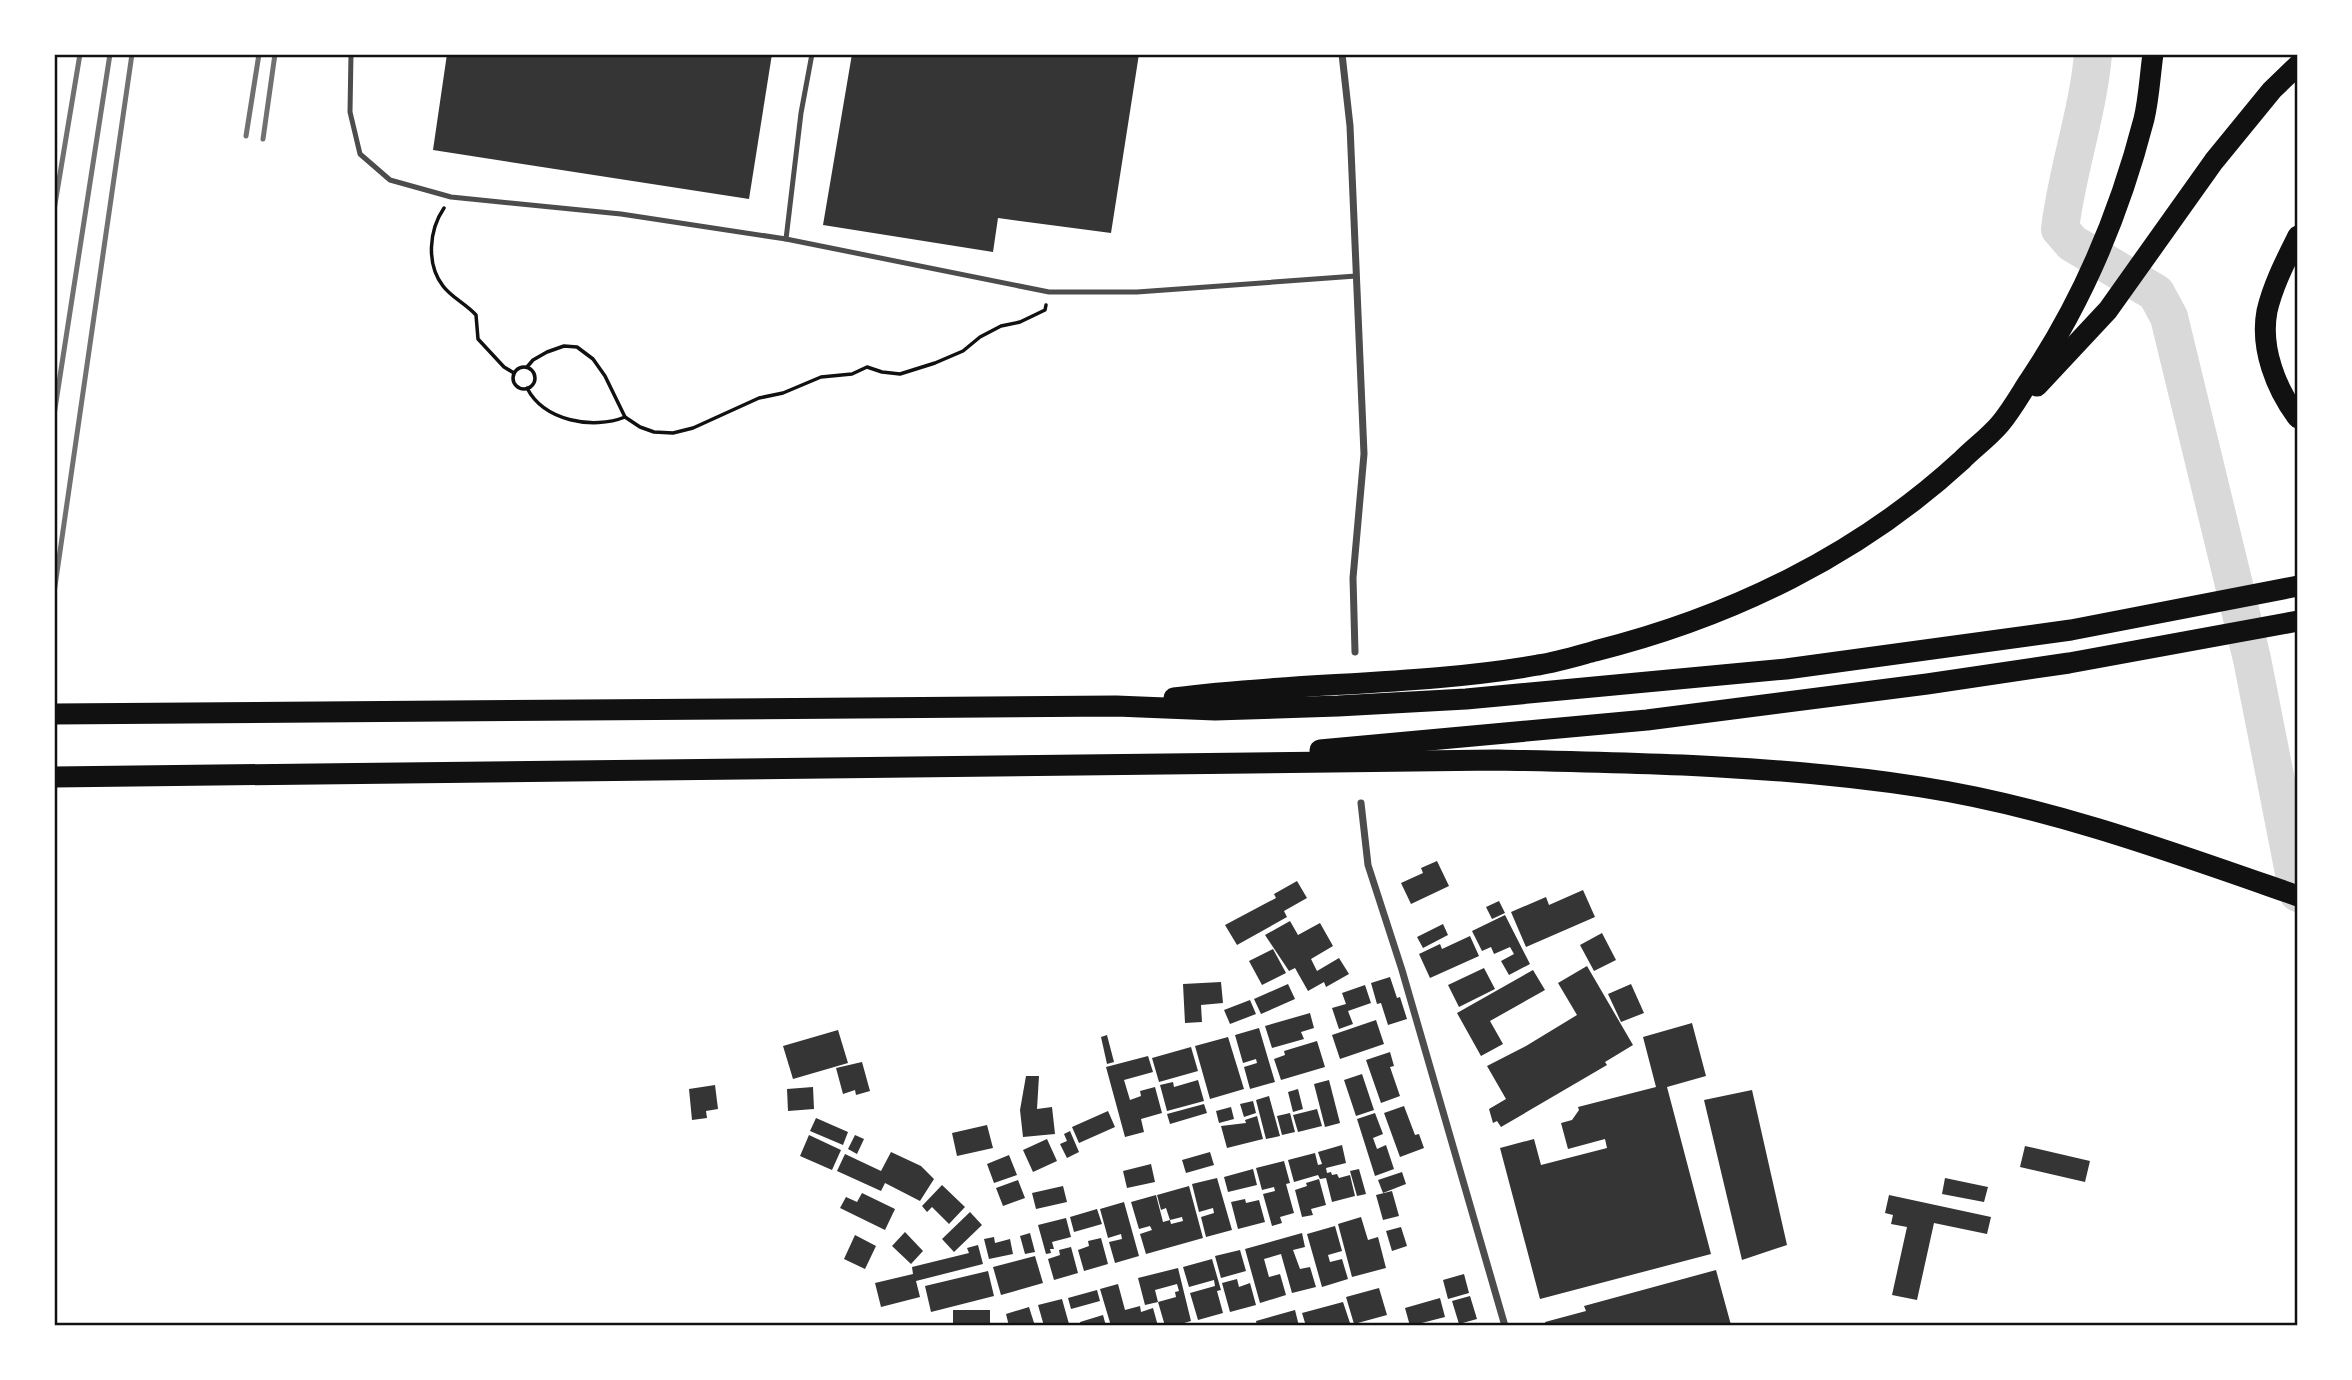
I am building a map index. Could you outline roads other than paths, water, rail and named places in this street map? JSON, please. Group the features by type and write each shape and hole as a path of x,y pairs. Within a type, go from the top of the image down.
{"highway":[{"path":"2000,424 2052,346 2081,295 2106,238 2144,117 2153,54"},
{"path":"1116,706 1222,692 1347,685 1540,665 1640,640 1727,609 1808,571 1880,526 1940,480 2000,424 2108,310 2214,161 2272,90 2298,65"},
{"path":"2298,236 2278,276 2267,313 2267,342 2273,373 2298,418"},
{"path":"54,714 1116,706 1215,710 1466,699 1786,669 2057,632 2298,586"},
{"path":"1165,764 1647,720 2069,663 2298,621"},
{"path":"54,777 1165,764 1524,761 1649,763 1803,772 1922,787 2026,808 2143,843 2298,896"}],"street":[{"path":"1342,54 1350,126 1364,454 1353,578 1354,652"},
{"path":"1361,803 1368,865 1402,970 1505,1326"}],"lane":[{"path":"351,54 350,112 360,154 390,180 451,197 621,214 786,240 1049,292 1137,292 1356,276"},
{"path":"786,240 811,54"}],"waterway":[{"path":"2093,54 2087,98 2060,229 2072,243 2156,293 2169,317 2252,659 2298,893"}],"railway":[{"path":"54,210 80,54"},
{"path":"54,415 110,54"},
{"path":"54,593 132,54"},
{"path":"246,136 259,54"},
{"path":"263,139 275,54"}]}
